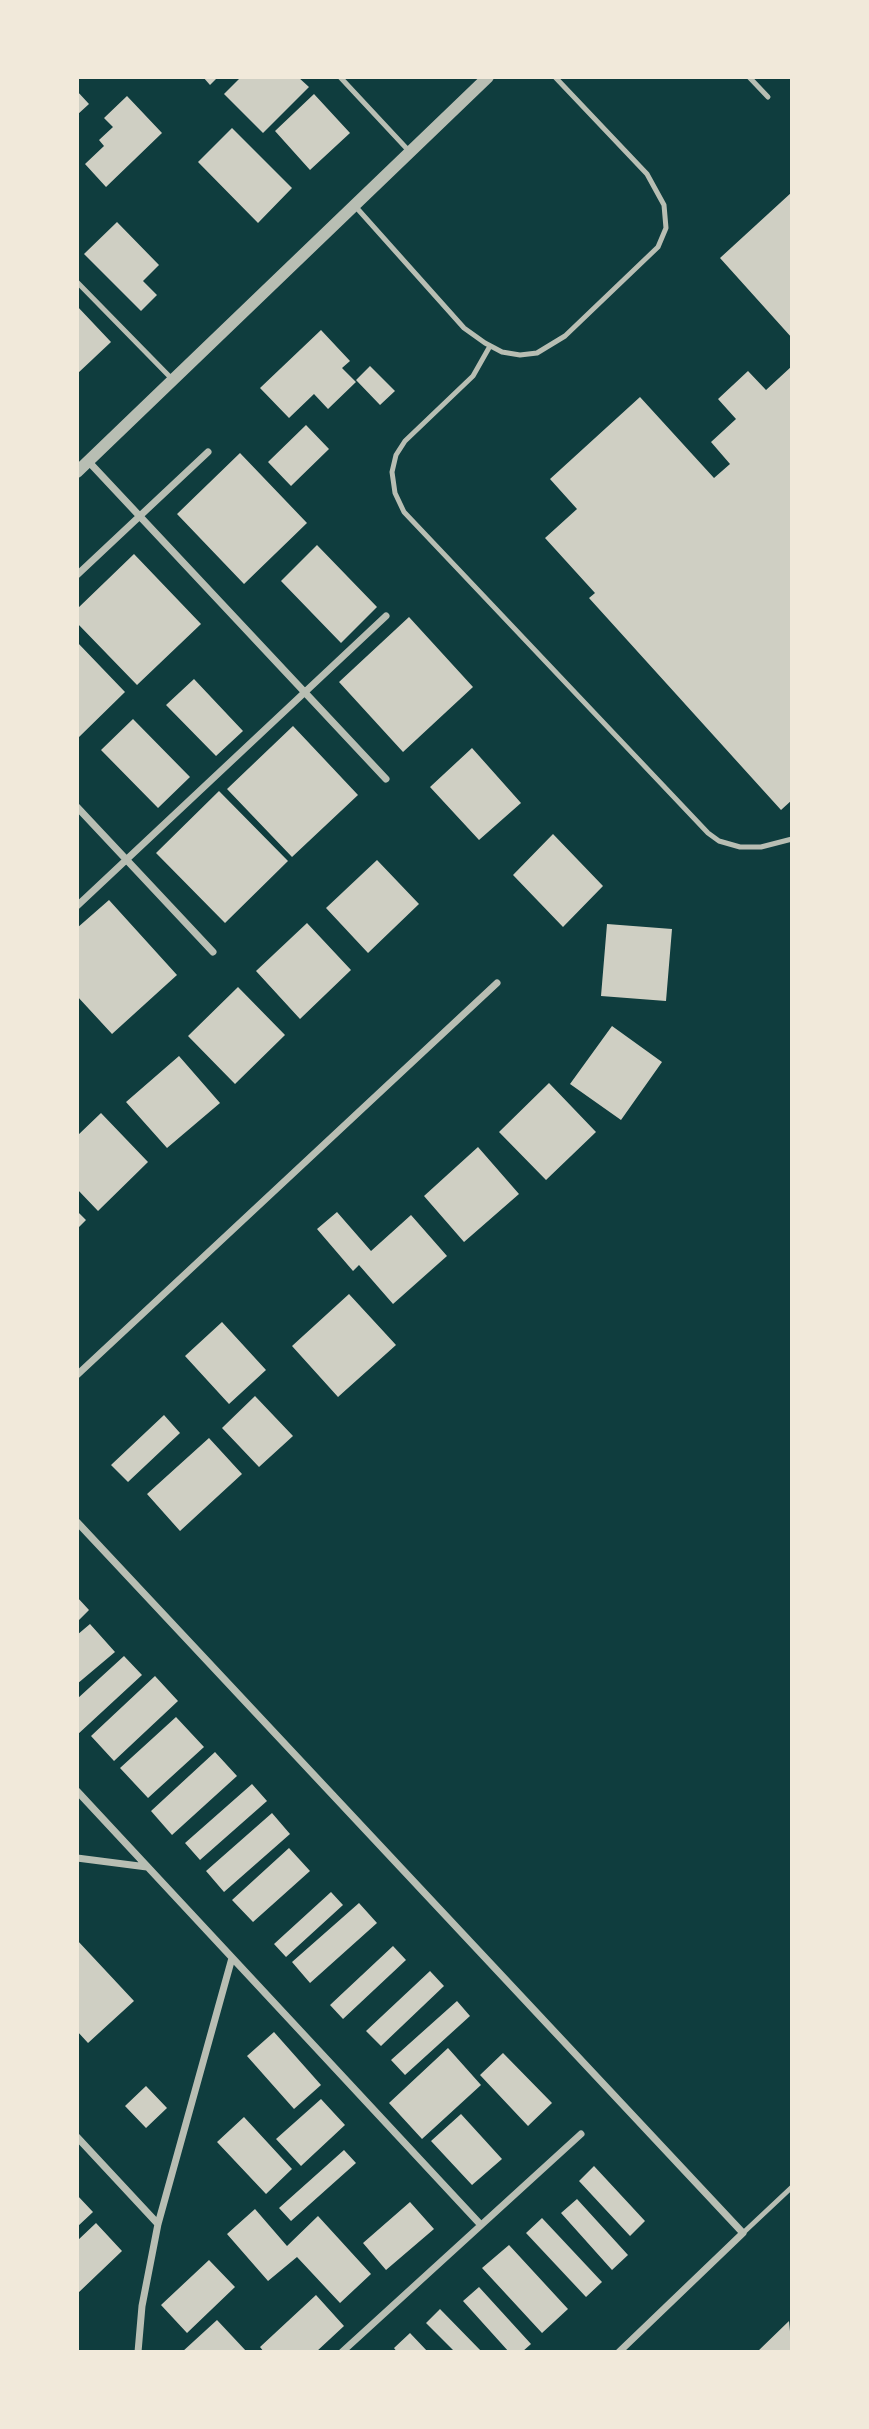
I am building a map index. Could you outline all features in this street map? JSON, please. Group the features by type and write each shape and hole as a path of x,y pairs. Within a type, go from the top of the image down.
{"street":[{"path":"77,471 353,203 488,77"},
{"path":"77,575 208,452"},
{"path":"88,461 386,779"},
{"path":"77,906 386,616"},
{"path":"77,807 213,952"},
{"path":"77,1375 497,983"},
{"path":"77,1522 743,2233 619,2352"},
{"path":"77,1791 480,2224"},
{"path":"77,1858 148,1867"},
{"path":"138,2352 142,2306 158,2224 232,1958"},
{"path":"342,2352 581,2134"},
{"path":"77,2137 158,2224"}],"lane":[{"path":"353,203 464,328 490,346 520,355 537,353 565,336 658,247 666,228 664,205 647,174 555,77"},
{"path":"749,77 768,97"},
{"path":"343,78 409,151"},
{"path":"77,282 172,379"},
{"path":"490,346 473,376 405,441 396,455 392,472 395,493 404,512 708,833 719,841 740,847 761,847 792,839"},
{"path":"743,2233 792,2187"}],"building":[{"path":"203,77 218,77 210,85"},
{"path":"241,77 298,77 309,87 263,133 224,94"},
{"path":"77,91 89,104 77,115"},
{"path":"314,94 350,133 310,170 275,131"},
{"path":"127,96 162,133 106,187 85,164 104,146 99,140 113,127 104,118"},
{"path":"232,128 292,188 258,223 198,162"},
{"path":"792,192 792,338 720,258"},
{"path":"117,222 159,265 143,281 157,295 141,311 84,254"},
{"path":"77,306 111,342 77,374"},
{"path":"321,330 350,361 342,368 356,382 328,409 314,394 289,418 260,388"},
{"path":"370,366 395,391 380,405 356,380"},
{"path":"792,366 792,800 781,810 589,598 595,593 545,538 577,509 550,479 640,397 714,478 730,464 711,442 736,419 718,399 748,371 766,390"},
{"path":"306,425 329,449 291,486 268,462"},
{"path":"240,453 307,523 244,584 177,514"},
{"path":"317,545 377,607 341,643 281,581"},
{"path":"134,554 201,624 137,685 77,623 77,609"},
{"path":"409,617 473,687 403,752 339,682"},
{"path":"77,642 125,692 77,739"},
{"path":"194,679 243,731 216,756 166,705"},
{"path":"133,719 190,777 158,808 101,750"},
{"path":"293,726 358,795 292,857 227,789"},
{"path":"472,748 521,803 479,840 430,787"},
{"path":"219,791 288,861 225,923 156,853"},
{"path":"553,834 603,886 563,927 513,875"},
{"path":"377,860 419,904 368,953 326,908"},
{"path":"109,900 177,975 112,1034 77,996 77,928"},
{"path":"307,923 351,970 300,1019 256,971"},
{"path":"607,924 672,929 666,1001 601,996"},
{"path":"238,987 285,1035 235,1084 188,1036"},
{"path":"612,1026 662,1062 621,1120 570,1084"},
{"path":"179,1056 220,1103 167,1148 126,1102"},
{"path":"549,1083 596,1132 546,1180 499,1132"},
{"path":"101,1113 148,1162 98,1211 77,1189 77,1136"},
{"path":"478,1147 519,1194 464,1242 424,1196"},
{"path":"77,1211 86,1220 77,1229"},
{"path":"337,1212 371,1251 411,1215 447,1256 393,1304 359,1265 353,1271 317,1229"},
{"path":"349,1294 396,1345 338,1397 292,1346"},
{"path":"222,1322 266,1370 229,1404 185,1356"},
{"path":"255,1396 293,1436 259,1467 222,1428"},
{"path":"164,1415 180,1433 128,1482 111,1465"},
{"path":"209,1438 242,1474 180,1531 147,1494"},
{"path":"77,1597 89,1610 77,1622"},
{"path":"90,1624 115,1652 77,1684 77,1635"},
{"path":"124,1656 142,1675 77,1735 77,1699"},
{"path":"155,1676 178,1701 114,1761 91,1736"},
{"path":"176,1717 204,1747 148,1798 120,1768"},
{"path":"215,1752 237,1776 172,1835 151,1811"},
{"path":"252,1784 267,1801 200,1860 185,1843"},
{"path":"272,1813 290,1834 224,1892 206,1871"},
{"path":"289,1848 310,1871 253,1922 232,1900"},
{"path":"331,1892 343,1905 286,1957 274,1944"},
{"path":"359,1903 377,1923 310,1983 292,1962"},
{"path":"77,1940 134,2001 88,2043 77,2031"},
{"path":"393,1946 406,1960 343,2019 330,2005"},
{"path":"430,1971 444,1986 381,2046 366,2031"},
{"path":"457,2001 470,2016 405,2075 391,2060"},
{"path":"274,2032 321,2085 294,2109 247,2056"},
{"path":"448,2048 481,2085 422,2139 389,2103"},
{"path":"503,2053 552,2103 528,2126 480,2075"},
{"path":"146,2086 167,2108 146,2128 125,2106"},
{"path":"321,2099 345,2125 301,2166 276,2139"},
{"path":"461,2114 502,2159 472,2185 431,2141"},
{"path":"244,2117 292,2169 266,2194 217,2142"},
{"path":"344,2150 356,2163 291,2221 279,2208"},
{"path":"594,2166 645,2221 630,2236 579,2181"},
{"path":"77,2195 93,2212 77,2227"},
{"path":"577,2199 628,2255 612,2270 561,2213"},
{"path":"410,2202 434,2229 386,2270 363,2243"},
{"path":"255,2209 287,2246 318,2216 371,2274 340,2303 297,2257 268,2281 227,2234"},
{"path":"542,2218 602,2282 586,2297 526,2233"},
{"path":"96,2223 122,2251 77,2294 77,2241"},
{"path":"509,2245 568,2309 542,2333 482,2268"},
{"path":"209,2260 235,2287 187,2333 161,2305"},
{"path":"479,2287 531,2344 522,2352 509,2352 463,2301"},
{"path":"316,2295 344,2326 316,2352 264,2352 260,2347"},
{"path":"440,2309 482,2352 455,2352 426,2323"},
{"path":"217,2320 247,2352 182,2352"},
{"path":"789,2321 792,2352 757,2352"},
{"path":"410,2333 428,2352 397,2352 394,2348"}]}
